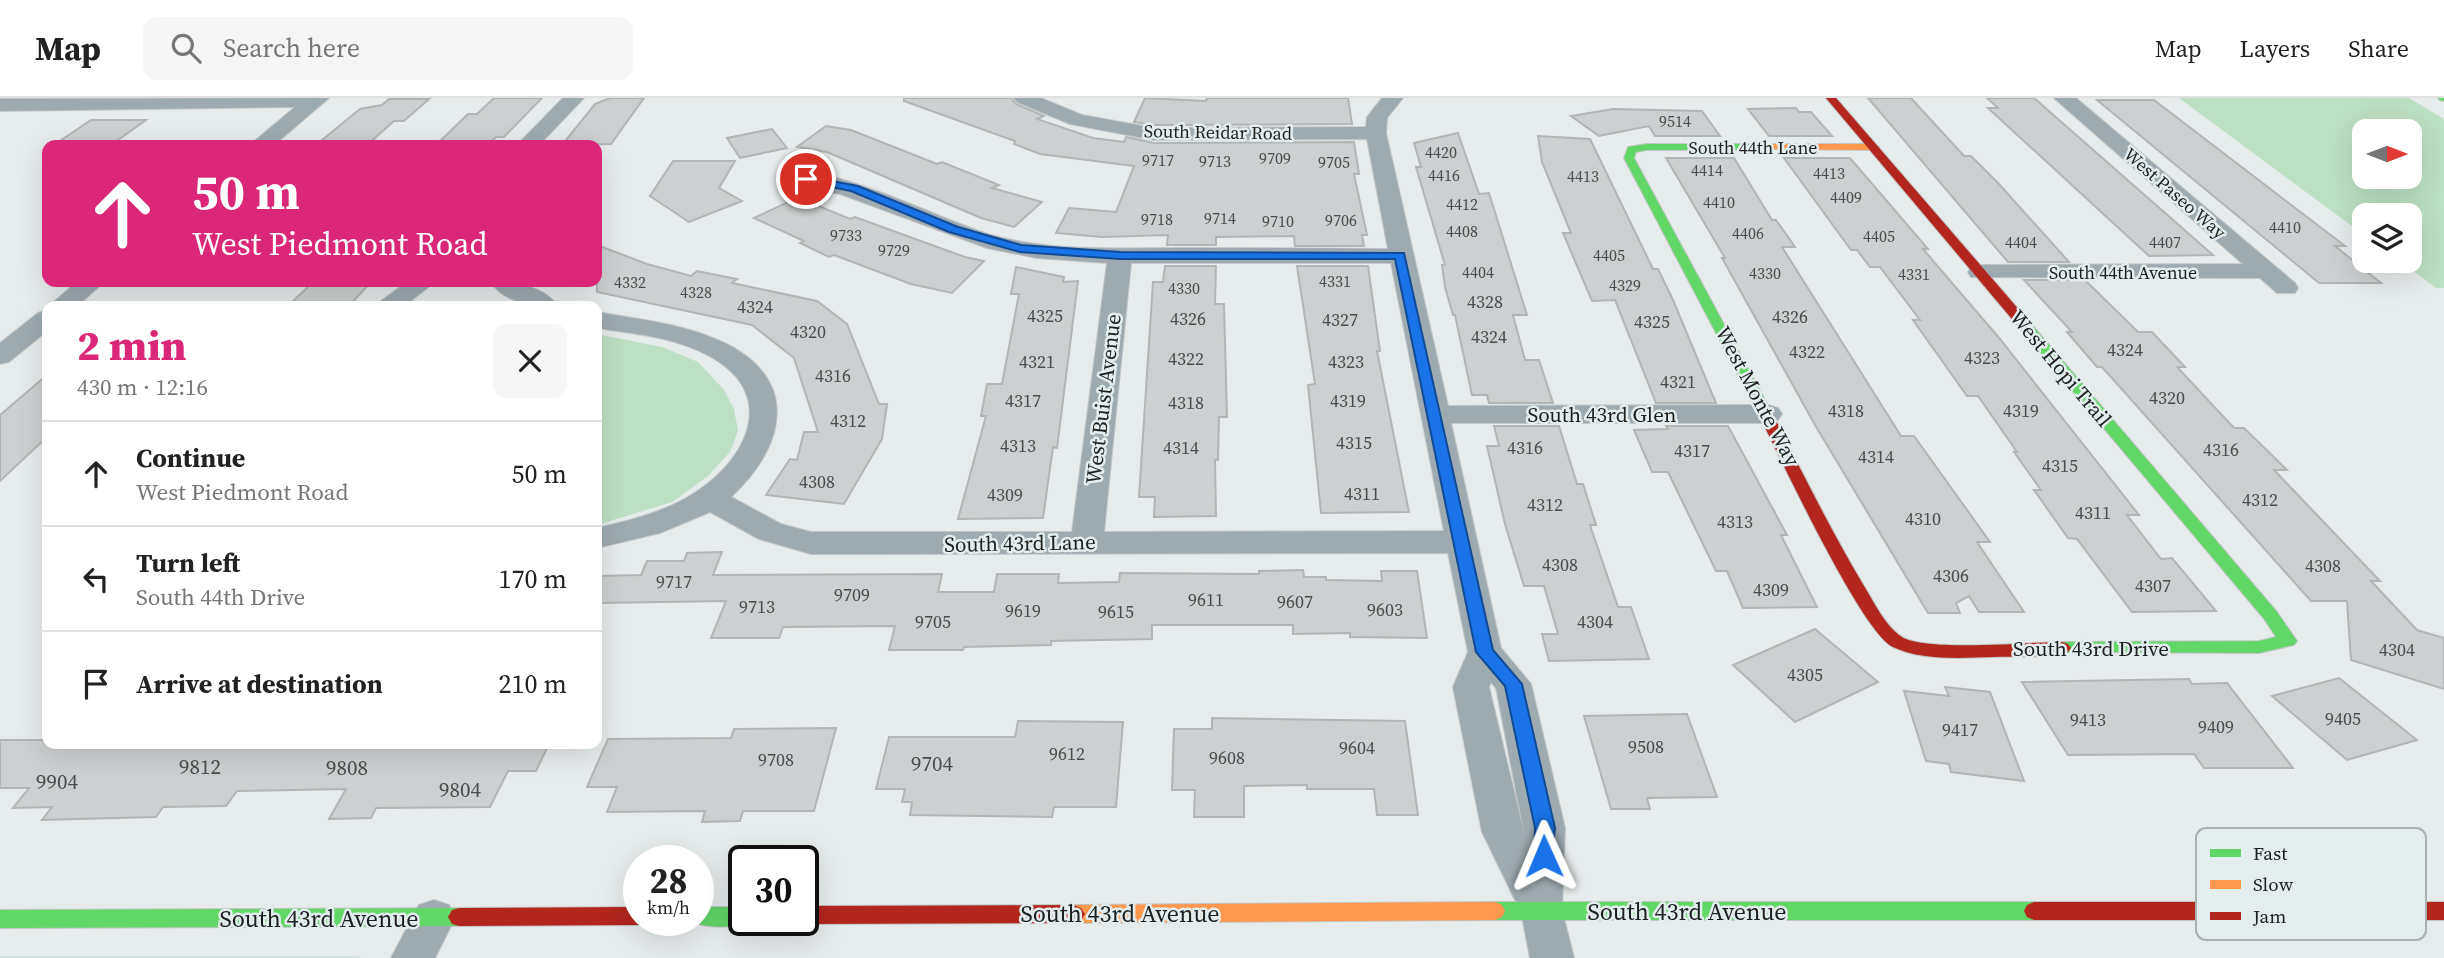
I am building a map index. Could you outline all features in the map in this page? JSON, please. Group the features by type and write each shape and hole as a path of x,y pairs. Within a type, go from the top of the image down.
{"street":[{"path":"532,140 574,98"},
{"name":"South Reidar Road","path":"1024,98 1077,120 1154,134 1376,133"},
{"name":"West Hopi Trail","path":"1831,98 2272,615 2288,641"},
{"name":"West Paseo Way","path":"2064,98 2286,288"},
{"path":"1389,101 1377,117 1376,133 1485,652 1471,687 1502,832 1542,911 1552,958"},
{"path":"0,105 183,104 198,108 314,103"},
{"path":"267,140 314,103"},
{"name":"South 44th Lane","path":"1632,149 1874,147"},
{"name":"West Monte Way","path":"1632,149 1629,158 1768,414 1869,608 1894,641"},
{"path":"789,178 823,180 854,188 1000,245 1071,254 1400,256"},
{"name":"West Buist Avenue","path":"1087,542 1120,255"},
{"name":"South 44th Avenue","path":"1980,272 2266,271"},
{"path":"68,301 86,287"},
{"path":"394,301 416,287"},
{"path":"512,287 536,301"},
{"path":"602,321 659,331 706,344 733,359 764,391 766,412 752,458 709,498 671,519 635,531 602,537"},
{"path":"0,356 42,322"},
{"name":"South 43rd Glen","path":"1436,415 1768,414"},
{"name":"South 43rd Lane","path":"709,498 782,539 811,543 1462,542"},
{"name":"South 43rd Drive","path":"1894,641 1942,649 2259,647 2288,641"},
{"name":"South 43rd Avenue","path":"819,915 2196,911"},
{"name":"South 43rd Avenue","path":"2426,911 2444,911"},
{"name":"South 43rd Avenue","path":"0,919 623,916"},
{"path":"413,958 433,918"}],"shaded area":[{"path":"358,956 361,958 0,958"}],"green space":[{"path":"2179,98 2409,98 2444,119 2444,288 2436,288 2416,273 2422,273 2422,203 2352,203 2352,226"},
{"path":"602,335 662,347 698,362 724,390 734,409 738,431 730,452 708,476 672,502 602,523"}],"building":[{"path":"494,98 542,98 504,137 496,137 493,140 441,140 468,114 477,114"},
{"path":"610,98 644,98 611,144 602,144 602,140 566,140 595,104"},
{"path":"904,98 1011,98 1016,104 1044,116 1037,119 1093,138 1124,142 1126,137 1154,143 1354,142 1359,174 1354,174 1367,235 1362,235 1364,246 1295,246 1294,236 1216,237 1216,245 1167,245 1168,235 1102,237 1056,233 1069,208 1116,212 1134,166 1040,154 1014,144 1015,141 904,101"},
{"path":"1145,98 1206,101 1207,98 1348,98 1352,124 1154,125 1134,122"},
{"path":"1868,98 1911,98 1964,156 1971,156 1998,183 2069,262 2008,262"},
{"path":"1987,98 2034,98 2213,255 2149,256 1988,108 1998,108"},
{"path":"389,99 429,99 404,121 394,121 373,140 322,140 360,109 382,105"},
{"path":"2097,100 2154,100 2345,246 2335,246 2352,260 2352,273 2369,273 2381,283 2319,283"},
{"path":"1796,108 1799,112 1811,112 1832,136 1769,136 1748,109"},
{"path":"1613,109 1702,111 1720,136 1655,136 1649,126 1599,136 1571,116"},
{"path":"91,120 146,120 118,140 61,140"},
{"path":"826,126 851,130 937,164 942,162 999,185 992,188 1042,202 1014,227 981,218 827,152 797,147"},
{"path":"772,129 787,148 740,158 727,138"},
{"path":"1458,133 1479,194 1489,193 1527,315 1513,315 1525,360 1539,360 1553,403 1489,403 1487,395 1472,395 1455,315 1445,287 1442,265 1445,265 1416,167 1421,167 1414,143"},
{"path":"1538,136 1590,139 1653,269 1658,269 1673,300 1716,403 1656,403 1615,300 1592,301 1563,233 1571,233 1542,162"},
{"path":"1666,158 1734,158 1772,220 1776,220 1795,247 1782,247 1901,436 1914,436 1990,542 1977,542 2024,612 1979,612 1969,596 1956,603 1960,613 1928,613 1815,425 1722,258 1725,258"},
{"path":"1784,158 1850,158 1928,249 1923,249 2000,339 2139,515 2127,515 2161,559 2172,558 2216,611 2132,612 2077,539 2068,538 2034,490 2041,490 2014,452 2017,452 1978,396 1967,396 1913,320 1920,320 1880,267 1870,267 1857,250 1851,250"},
{"path":"673,161 735,161 719,188 742,201 689,222 650,196"},
{"path":"788,202 800,207 809,202 850,219 855,217 965,257 984,261 952,293 911,284 834,255 829,257 800,243 804,241 754,218"},
{"path":"602,247 647,264 691,276 697,271 737,279 732,283 817,301 847,324 879,404 887,404 882,439 844,504 766,495 790,459 797,460 804,432 818,432 794,358 752,325 597,292 597,287 602,287"},
{"path":"1165,266 1216,266 1215,304 1224,304 1227,417 1219,417 1218,460 1215,460 1216,516 1154,517 1155,497 1139,497 1153,282 1163,282"},
{"path":"1297,266 1368,266 1380,351 1377,351 1409,512 1321,513 1308,385 1315,384"},
{"path":"1016,267 1064,277 1063,282 1078,281 1057,448 1053,447 1043,518 958,519 986,416 981,416 987,384 1002,384 1019,294 1011,294"},
{"path":"2024,280 2085,280 2138,332 2152,332 2185,367 2177,367 2234,428 2244,428 2287,470 2274,470 2380,581 2371,581 2417,630 2444,638 2444,689 2351,660 2347,601 2311,601 2102,367 2097,367 2067,332 2072,332"},
{"path":"308,287 366,287 354,301 293,301"},
{"path":"42,379 42,442 0,481 0,415"},
{"path":"1494,426 1559,426 1577,484 1583,484 1596,525 1590,525 1618,607 1631,607 1649,659 1549,661 1542,634 1558,634 1544,586 1524,586 1505,524 1487,446 1499,446"},
{"path":"1666,426 1728,426 1787,535 1781,535 1817,607 1743,608 1727,571 1716,571 1668,472 1652,472 1634,430 1668,429"},
{"path":"722,552 713,575 942,574 938,592 994,592 997,574 1059,574 1058,583 1119,582 1120,573 1259,574 1259,571 1303,570 1304,577 1382,581 1381,571 1417,571 1427,638 1350,637 1350,633 1293,634 1293,625 1152,625 1152,639 1051,641 1051,645 964,647 963,650 889,650 895,626 783,627 779,638 711,638 726,601 602,603 602,576 641,575 647,561 684,561 687,553"},
{"path":"1815,629 1878,682 1795,722 1733,665"},
{"path":"2339,678 2417,740 2347,760 2272,696"},
{"path":"2189,679 2192,684 2227,683 2293,768 2204,768 2194,754 2068,755 2022,682"},
{"path":"1945,687 1990,692 2024,781 1951,772 1949,764 1926,761 1904,691 1949,696"},
{"path":"1687,714 1717,797 1647,798 1650,809 1611,809 1584,716"},
{"path":"1212,718 1405,721 1418,815 1377,815 1374,789 1307,789 1307,785 1244,786 1244,817 1194,817 1195,790 1172,790 1174,729 1212,729"},
{"path":"1018,721 1123,722 1116,807 1054,807 1052,817 910,815 912,802 902,802 905,789 876,789 889,737 1015,737"},
{"path":"836,728 814,811 743,811 740,821 702,822 705,811 607,812 617,787 587,787 608,739 731,738 734,729"},
{"path":"0,740 42,740 42,749 547,749 536,771 508,771 490,807 376,808 371,818 329,819 346,789 237,791 226,806 163,807 156,817 42,820 52,807 13,808 29,788 0,788"}],"traffic: fast":[{"path":"1763,147 1647,147 1632,149 1629,158 1764,411"},
{"path":"2022,322 2271,616 2288,641 2259,647 2062,648"},
{"path":"1495,911 2034,911"},
{"path":"714,916 728,916"},
{"path":"0,919 459,917"}],"traffic: slow":[{"path":"1763,147 1874,147"},
{"path":"1074,914 1495,911"}],"traffic: jam":[{"path":"1831,98 2022,322"},
{"path":"1764,411 1849,573 1885,631 1897,642 1913,647 1955,651 2062,648"},
{"path":"2034,911 2196,911"},
{"path":"2426,911 2444,911"},
{"path":"819,915 1074,914"},
{"path":"459,917 623,916"}],"route":[{"path":"806,179 823,180 854,188 953,229 1000,245 1020,248 1071,254 1400,256 1485,652 1513,684 1545,828 1544,856"}]}
